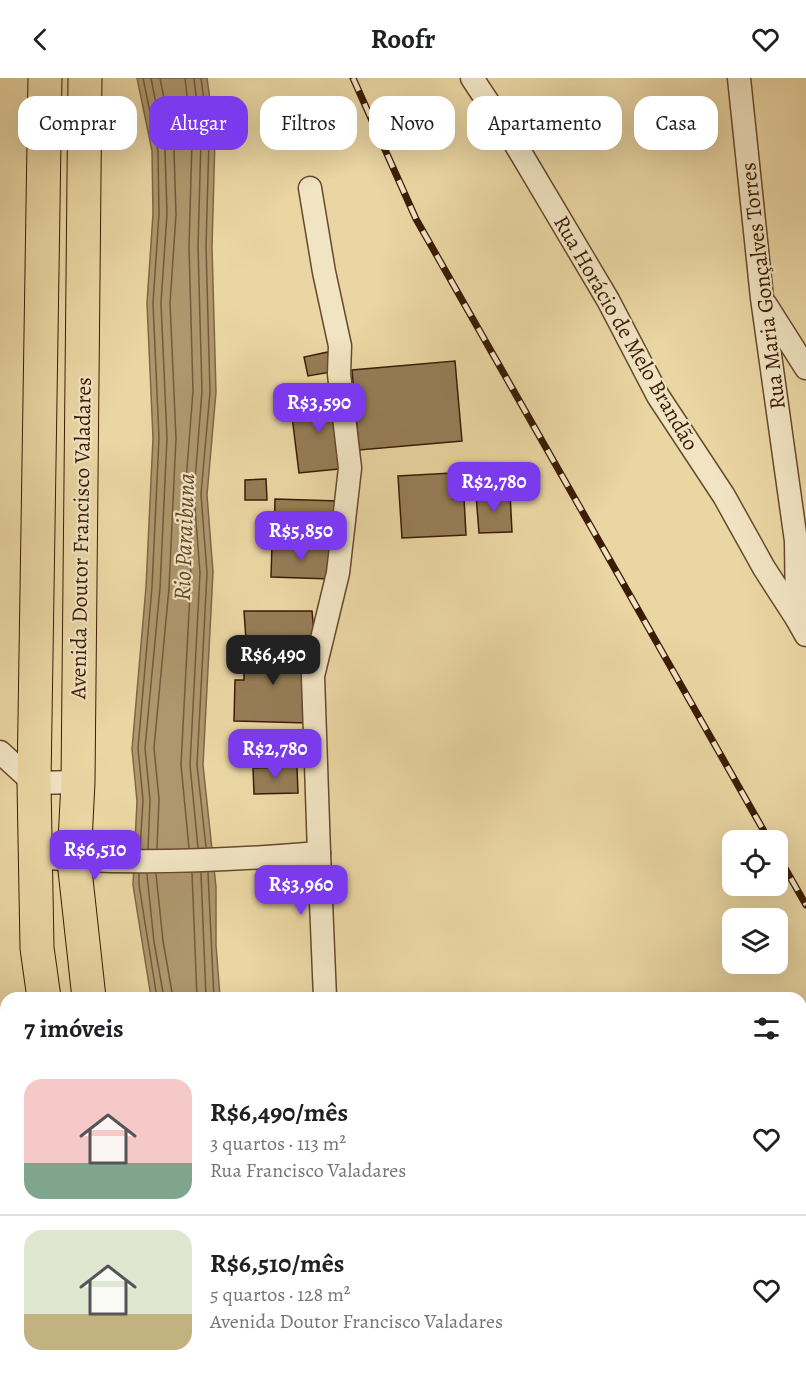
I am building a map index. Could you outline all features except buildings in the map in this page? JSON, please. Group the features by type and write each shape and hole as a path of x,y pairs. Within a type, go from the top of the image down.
{"highway":[{"name":"Avenida Doutor Francisco Valadares","path":"40,992 34,783 45,78"},
{"name":"Avenida Doutor Francisco Valadares","path":"85,78 78,783 74,861 88,992"}],"street":[{"name":"Rua Horácio de Melo Brandão","path":"472,78 513,140 608,300 658,396 724,496 764,568 802,627"},
{"name":"Rua Maria Gonçalves Torres","path":"739,78 762,298 796,541 802,627"},
{"path":"310,188 324,272 340,346 339,374 350,468 338,573 313,676 325,992"},
{"path":"762,298 806,368"},
{"path":"0,752 34,783 78,783"},
{"path":"35,857 74,861 116,861 255,859 319,853"}],"water":[{"name":"Rio Paraibuna","path":"137,78 207,78 209,96 149,96 149,136"},
{"name":"Rio Paraibuna","path":"152,150 215,150 212,247 216,392 207,495 213,572 203,765 216,887 216,945 220,992 150,992 133,885 137,801 132,749 146,587 153,438 147,303 153,214"}],"railway":[{"path":"353,78 416,219 763,830"},
{"path":"788,873 806,905"}]}
